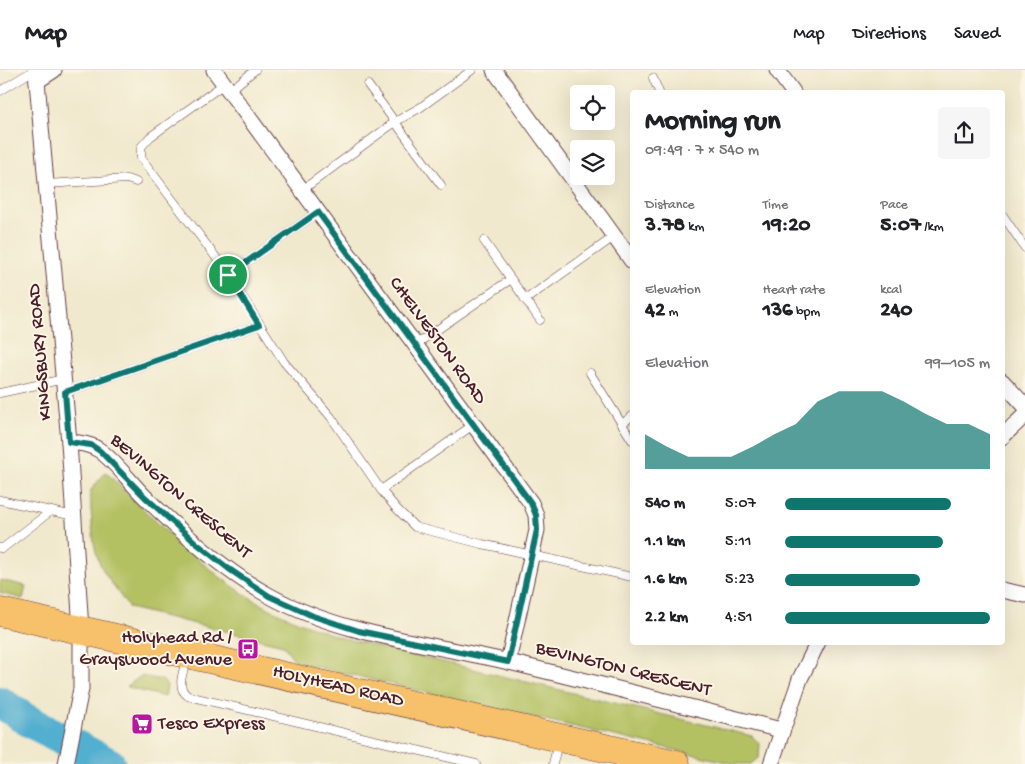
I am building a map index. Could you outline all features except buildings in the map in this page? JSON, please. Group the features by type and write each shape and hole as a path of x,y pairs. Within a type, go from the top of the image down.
{"highway":[{"name":"HOLYHEAD ROAD","path":"0,612 560,738 611,753 676,764"}],"street":[{"path":"36,74 54,70"},
{"name":"CHELVESTON ROAD","path":"214,70 531,503 536,515 537,530 508,662"},
{"path":"494,70 630,257"},
{"path":"777,70 792,90"},
{"name":"KINGSBURY ROAD","path":"36,74 69,442 82,630 81,689 67,761"},
{"path":"1005,384 1025,406"},
{"path":"1005,434 1025,414"},
{"name":"BEVINGTON CRESCENT","path":"69,442 91,445 100,451 145,497 196,543 229,569 269,596 313,616 359,631 508,662 782,730"},
{"path":"1005,591 1025,595"},
{"path":"771,764 800,679 817,645"}],"lane":[{"path":"255,70 150,138 141,147 141,158 228,275 284,362 331,418 381,490 416,527 482,544 630,577"},
{"path":"302,190 395,122 421,107 472,70"},
{"path":"0,91 36,74"},
{"path":"653,78 659,90"},
{"path":"368,85 441,185"},
{"path":"46,184 127,179 136,182"},
{"path":"228,275 318,212"},
{"path":"1005,218 1025,248"},
{"path":"525,300 615,236"},
{"path":"484,241 540,320"},
{"path":"415,345 511,280"},
{"path":"0,393 64,386 259,325"},
{"path":"590,373 630,437"},
{"path":"622,424 630,418"},
{"path":"381,490 474,425"},
{"path":"0,500 74,516"},
{"path":"0,548 3,548 51,511"},
{"path":"188,653 181,684 183,691 188,696 447,761 476,764"},
{"path":"553,764 560,738"}],"green space":[{"path":"106,472 179,543 219,576 261,604 290,618 339,637 752,736 760,744 759,757 751,764 735,764 296,662 283,645 129,608 104,572 94,543 90,493"},
{"path":"0,580 26,586 23,599 0,593"},
{"path":"141,676 162,680 167,685 165,697 127,686"}],"waterway":[{"path":"0,702 27,720 110,764"}],"place":[{"name":"Holyhead Rd / Grayswood Avenue","path":"248,649"},
{"name":"Tesco Express","path":"142,724"}],"route":[{"path":"318,212 531,503 536,515 537,530 508,662 359,631 313,616 269,596 229,569 196,543 145,497 100,451 91,445 69,442 65,392 259,325 228,275 318,212"}]}
